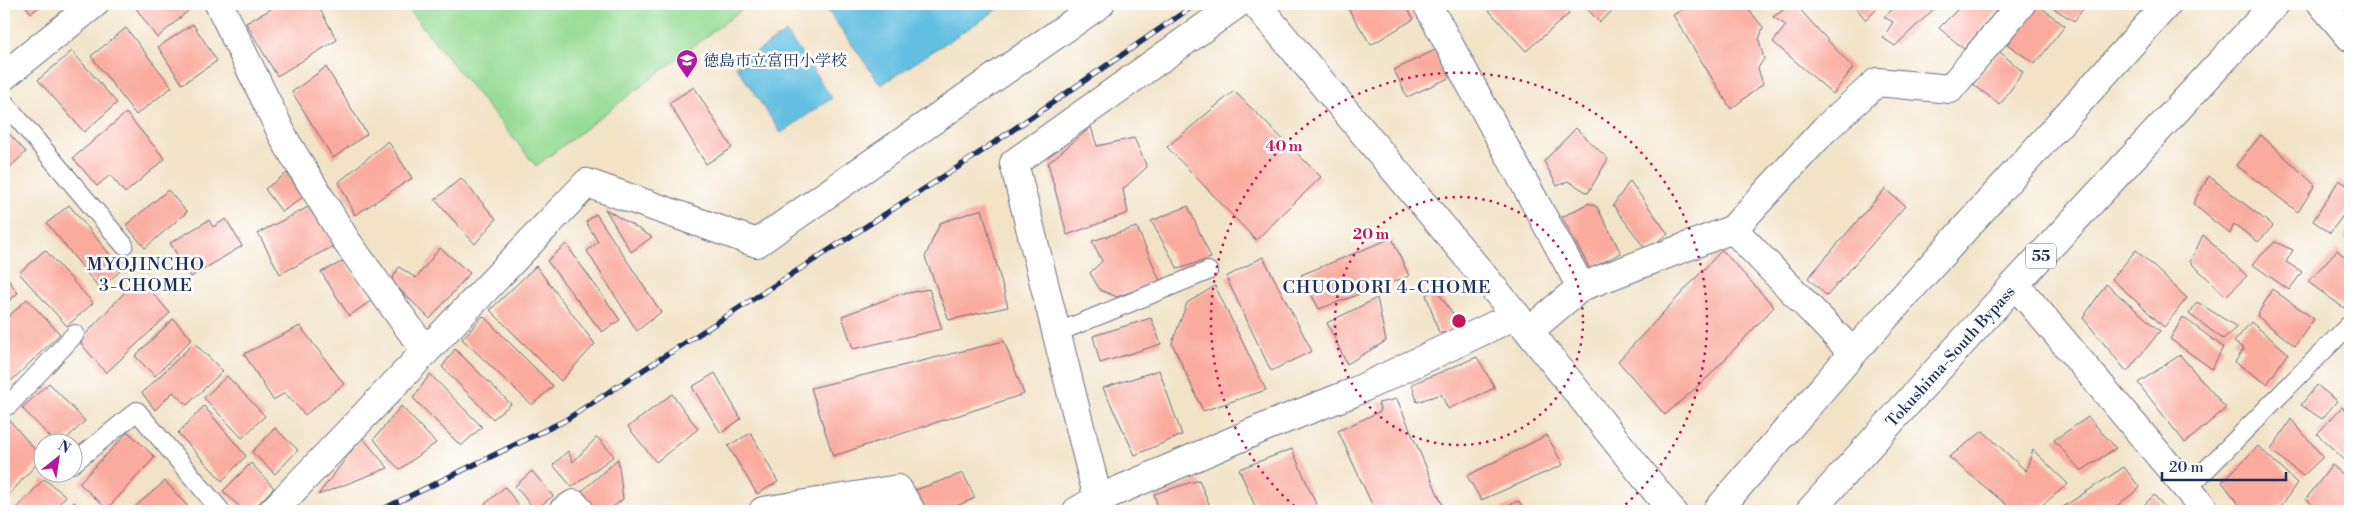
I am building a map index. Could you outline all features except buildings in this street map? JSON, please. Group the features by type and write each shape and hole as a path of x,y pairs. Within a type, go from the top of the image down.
{"main road":[{"path":"4,76 94,4"},
{"path":"219,4 286,142 347,242 414,335 427,350"},
{"path":"273,511 587,183 757,243 1100,4"},
{"path":"1237,4 1014,163 1056,333 1092,507 1352,393 1523,323 1581,287 1733,229 1824,130 1877,82 1950,89 2021,4"},
{"path":"1256,4 1523,323 1672,511"},
{"path":"1427,4 1581,287"},
{"name":"Tokushima-South Bypass","path":"1810,511 2015,284 2275,4"},
{"path":"2322,4 2350,37"},
{"path":"1717,511 2157,7"},
{"path":"1733,229 1853,353"},
{"path":"2015,284 2206,511"},
{"path":"763,511 898,489 911,511"},
{"path":"564,511 574,504 580,511"}],"lane":[{"path":"4,102 124,245"},
{"path":"1056,333 1208,271"},
{"path":"2188,489 2350,324"},
{"path":"4,399 9,405 75,334"},
{"path":"82,456 137,411 221,511"}],"green space":[{"path":"404,4 749,4 536,166"}],"water":[{"path":"823,4 1006,4 881,85"},
{"path":"786,32 832,98 781,133 736,66"}],"railway":[{"path":"379,511 564,421 969,160 1196,4"}],"place":[{"name":"徳島市立富田小学校","path":"687,79"}],"district":[{"name":"MYOJINCHO 3-CHOME","path":"146,274"},
{"name":"CHUODORI 4-CHOME","path":"1387,287"}]}
